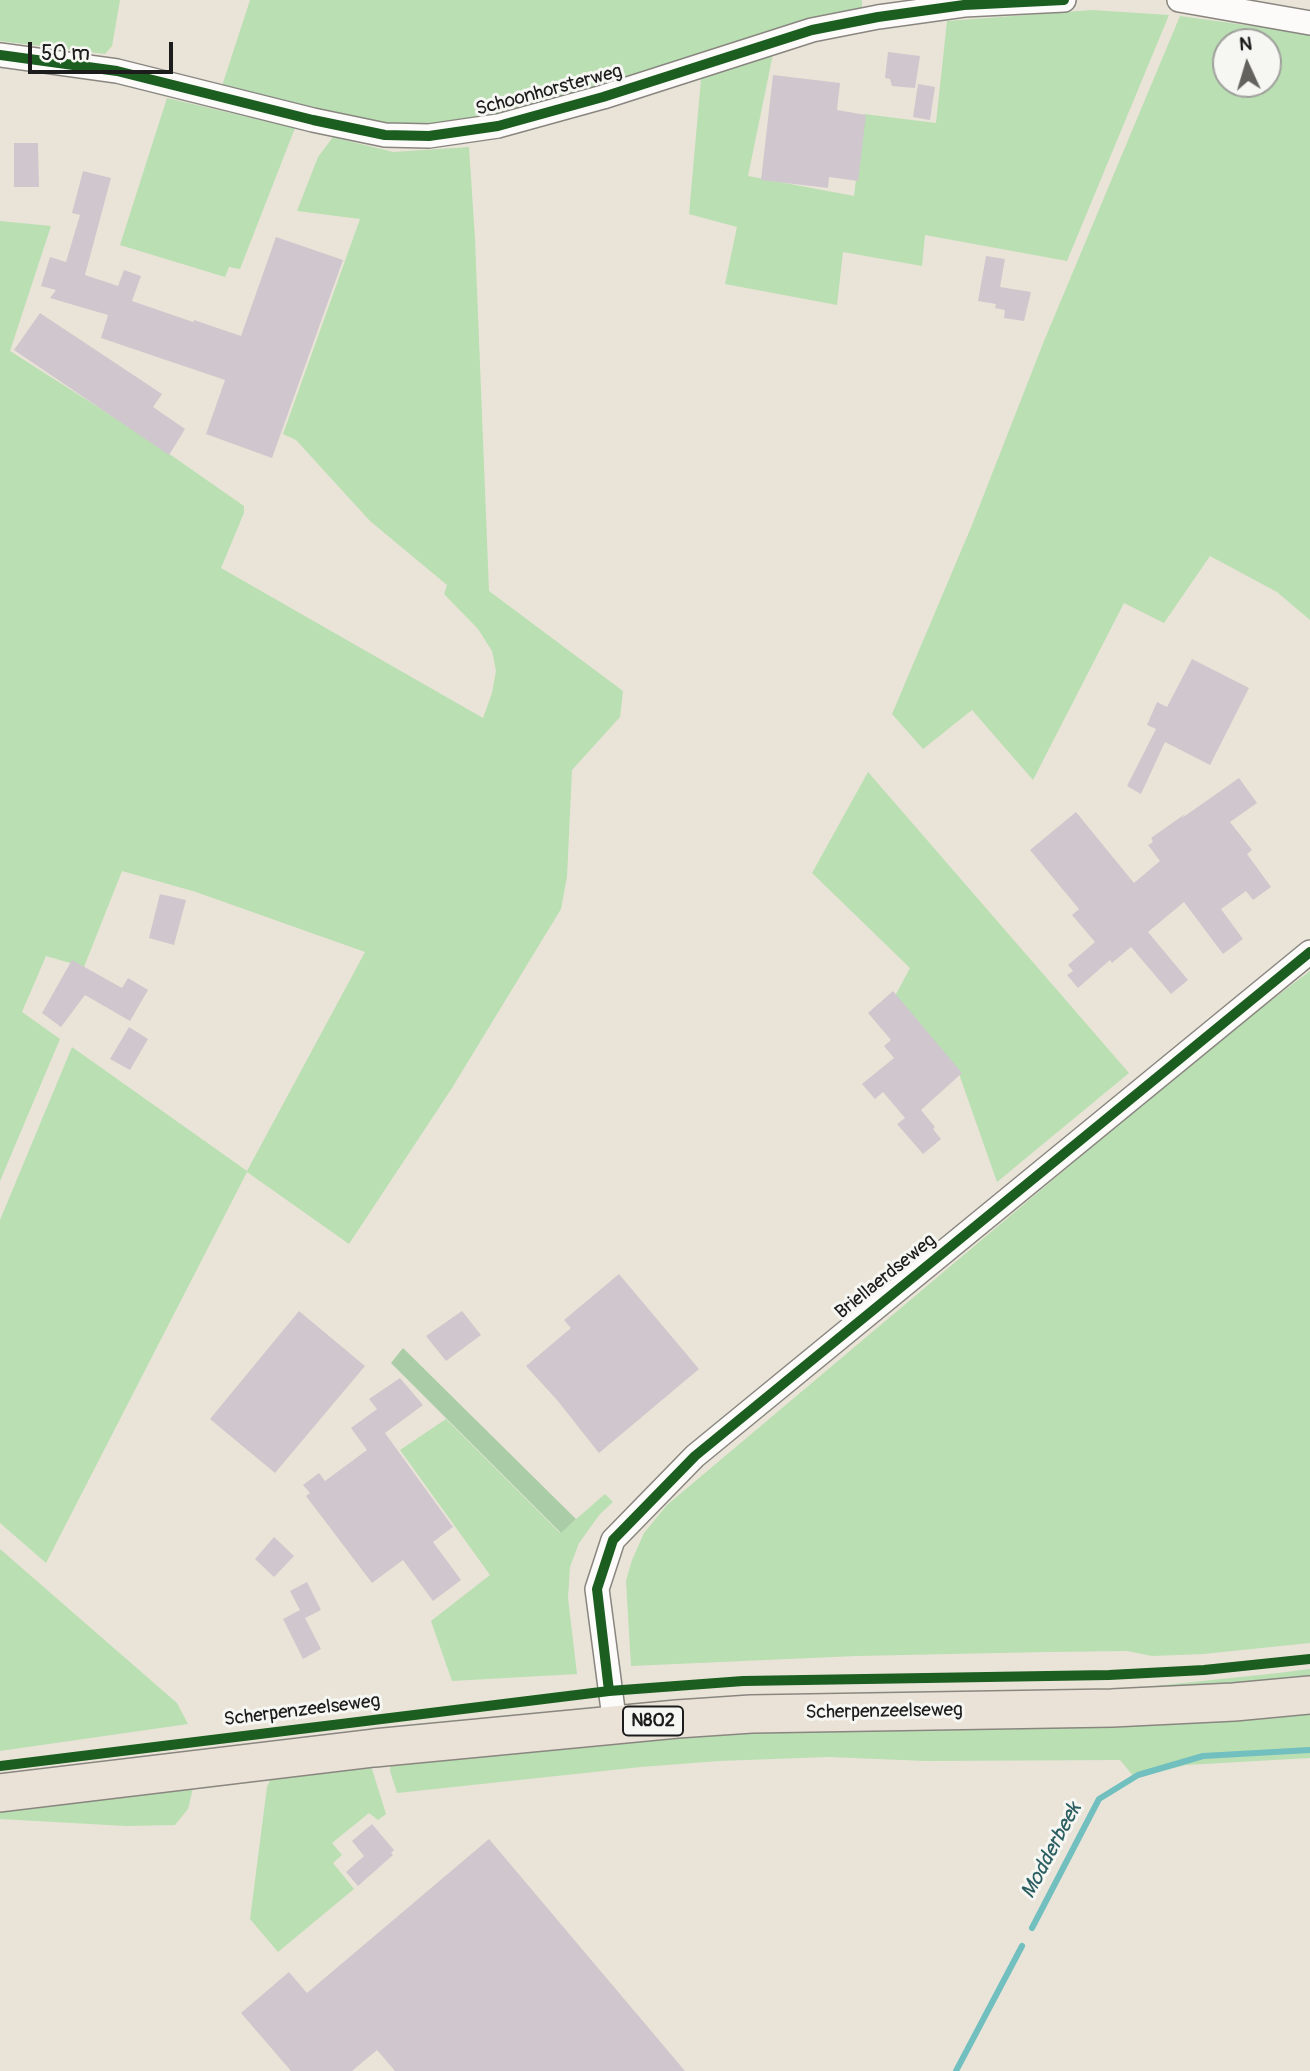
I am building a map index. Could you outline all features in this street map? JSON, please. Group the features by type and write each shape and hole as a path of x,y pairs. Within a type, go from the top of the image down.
{"main road":[{"name":"Scherpenzeelseweg","path":"0,1793 374,1748 751,1714 1112,1708 1310,1695"}],"street":[{"name":"Schoonhorsterweg","path":"0,55 117,71 313,120 385,135 429,136 498,126 603,97 812,30 878,17 964,5 1063,0"},
{"path":"1179,0 1310,23"},
{"name":"Briellaerdseweg","path":"615,1725 597,1589 613,1539 695,1456 1310,952"}],"green space":[{"path":"0,0 120,0 112,46 105,54 0,41"},
{"path":"250,0 862,0 862,12 542,110 407,131 221,89"},
{"path":"1092,10 1169,15 1067,261 925,235 922,266 843,252 837,305 725,284 737,227 689,214 701,79 773,54 748,176 854,196 864,114 936,123 947,21"},
{"path":"1180,16 1267,28 1212,28 1212,98 1282,98 1282,30 1310,34 1310,620 1277,592 1210,556 1164,623 1124,603 1033,780 972,710 923,749 892,714 972,525 1044,341"},
{"path":"167,98 295,128 240,269 229,267 225,277 120,245"},
{"path":"333,137 393,152 469,147 489,591 623,691 620,717 572,770 567,877 561,909 452,1088 349,1244 247,1172 46,1563 0,1523 0,1220 72,1047 247,1171 365,952 196,892 122,871 84,967 46,956 22,1012 60,1039 0,1181 0,221 51,226 10,351 145,437 244,506 244,513 221,568 483,718 496,671 492,651 478,629 444,594 447,585 370,521 296,440 283,434 360,219 297,211 318,157"},
{"path":"868,772 1129,1073 997,1182 959,1074 894,998 910,968 812,873"},
{"path":"1310,971 1310,1643 1203,1654 1152,1656 1127,1651 1047,1652 856,1656 631,1666 626,1581 644,1533 667,1505 1080,1157"},
{"path":"403,1348 576,1519 561,1533 391,1363"},
{"path":"446,1419 560,1533 605,1494 613,1502 600,1514 579,1543 570,1567 568,1598 577,1674 452,1681 431,1621 490,1575 400,1450"},
{"path":"0,1549 177,1703 188,1724 0,1751"},
{"path":"1310,1669 1310,1683 1107,1691 1278,1673"},
{"path":"1310,1706 1310,1758 1186,1765 1135,1778 1120,1760 926,1761 829,1757 641,1767 397,1793 390,1771 391,1762 555,1741"},
{"path":"363,1762 372,1769 386,1814 378,1820 369,1813 332,1843 342,1855 333,1863 354,1889 278,1952 250,1919 267,1787 274,1772"},
{"path":"193,1788 188,1809 175,1825 126,1826 0,1819 0,1810"}],"building":[{"path":"888,52 920,56 915,88 892,86 890,79 885,78"},
{"path":"773,75 840,83 837,110 866,115 858,181 829,177 828,188 761,180"},
{"path":"918,84 935,87 930,120 913,117"},
{"path":"14,143 38,143 39,187 14,187"},
{"path":"83,171 111,178 85,275 118,286 124,270 141,276 132,301 193,322 194,320 241,336 276,237 343,260 272,458 206,434 225,380 101,338 108,315 50,298 56,290 41,286 50,257 66,262 80,215 72,213"},
{"path":"986,256 1005,259 1000,287 1031,292 1024,321 1004,318 1005,310 995,308 996,304 978,301"},
{"path":"40,313 162,394 153,407 185,429 169,455 14,350"},
{"path":"1192,659 1249,688 1210,765 1165,742 1141,794 1127,786 1156,729 1147,725 1157,702 1167,707"},
{"path":"1239,778 1257,803 1230,822 1252,850 1247,854 1271,887 1253,900 1246,891 1221,909 1243,939 1223,954 1184,902 1148,932 1188,980 1171,994 1131,947 1112,963 1110,960 1078,988 1067,975 1073,971 1068,965 1095,942 1072,915 1079,909 1030,850 1076,812 1134,883 1160,861 1148,845 1153,842 1151,838"},
{"path":"160,894 186,900 174,945 149,938"},
{"path":"72,960 122,988 128,978 148,990 130,1021 85,995 61,1027 42,1013"},
{"path":"893,991 962,1073 921,1110 941,1139 923,1154 897,1124 905,1118 883,1092 875,1099 862,1084 894,1058 884,1046 891,1040 868,1013"},
{"path":"129,1027 148,1039 130,1070 110,1059"},
{"path":"619,1274 699,1369 599,1453 526,1366 571,1328 564,1320"},
{"path":"299,1311 365,1366 275,1473 210,1419"},
{"path":"462,1311 481,1335 446,1361 426,1336"},
{"path":"400,1378 423,1405 385,1433 453,1527 433,1542 461,1580 433,1601 403,1560 372,1583 306,1496 310,1493 303,1485 319,1473 325,1481 367,1450 351,1428 377,1409 369,1399"},
{"path":"274,1537 294,1556 274,1577 255,1559"},
{"path":"307,1582 321,1610 305,1618 321,1649 303,1659 283,1619 300,1610 290,1591"},
{"path":"372,1824 394,1850 391,1853 393,1855 358,1886 346,1872 364,1856 352,1841"},
{"path":"489,1839 685,2071 395,2071 377,2050 352,2071 291,2071 241,2013 289,1972 307,1993"}],"waterway":[{"name":"Modderbeek","path":"1032,1928 1099,1799 1138,1775 1203,1756 1310,1750"},
{"name":"Modderbeek","path":"956,2071 1022,1946"}],"cycle path":[{"path":"0,55 117,71 313,120 385,135 429,136 498,126 603,97 812,30 878,17 964,5 1064,0"},
{"path":"609,1691 597,1589 613,1540 695,1456 1310,952"},
{"path":"0,1766 609,1691 743,1681 1109,1675 1204,1670 1310,1659"}]}
